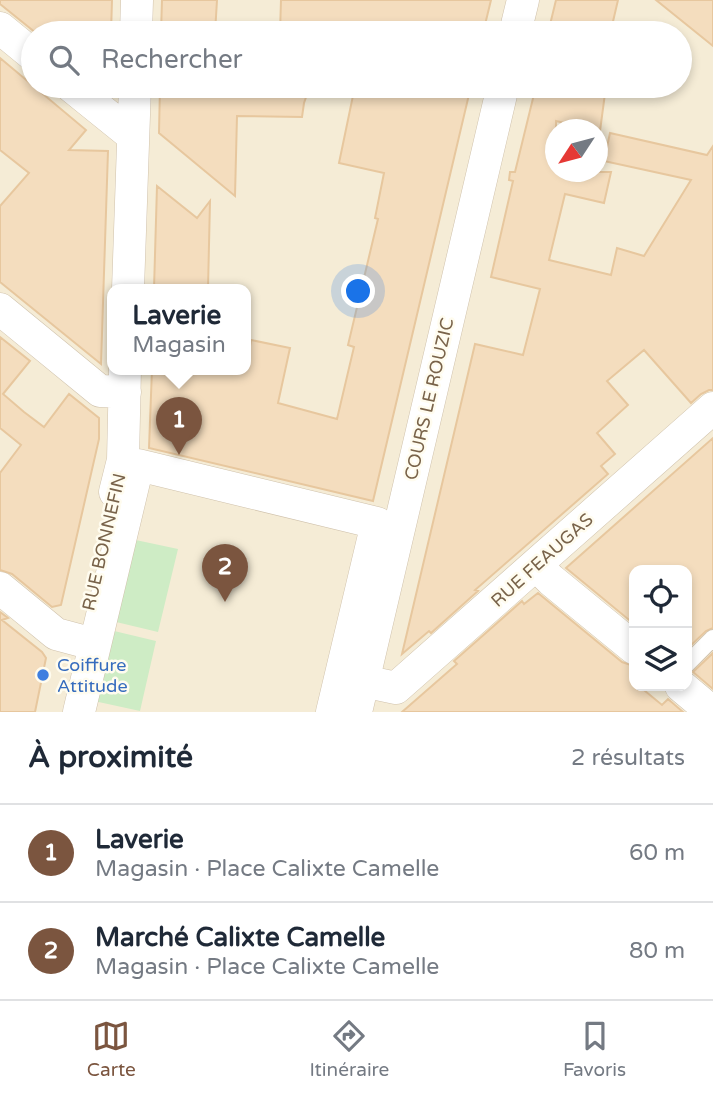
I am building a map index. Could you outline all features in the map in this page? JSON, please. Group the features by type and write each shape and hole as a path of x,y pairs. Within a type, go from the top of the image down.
{"street":[{"path":"136,21 137,0"},
{"path":"518,21 523,0"},
{"path":"0,28 21,45"},
{"path":"86,98 133,136"},
{"path":"128,284 135,98"},
{"name":"COURS LE ROUZIC","path":"356,712 388,525 500,98"},
{"path":"0,309 100,391 125,381"},
{"name":"RUE BONNEFIN","path":"66,712 82,640 130,463 125,381"},
{"name":"RUE FEAUGAS","path":"363,681 396,688 713,408"},
{"path":"79,712 130,463 388,525 332,712"},
{"path":"536,565 629,644"},
{"path":"0,589 56,635 82,640"},
{"path":"687,691 712,712"}],"lane":[{"path":"692,659 713,638"}],"shaded area":[{"path":"0,0 713,0 713,712 0,712"}],"green space":[{"path":"131,539 178,549 158,632 112,621"},
{"path":"110,630 156,641 140,711 94,701"}],"building":[{"path":"0,0 112,0 111,21 21,21 0,4"},
{"path":"162,0 217,0 216,21 161,21"},
{"path":"281,0 491,0 486,21 280,21"},
{"path":"556,0 618,0 613,21 551,21"},
{"path":"656,0 713,0 713,46 692,29 692,21 682,21"},
{"path":"0,58 21,76 21,98 48,98 86,130 69,150 108,151 101,364 0,282 0,206 29,173 0,150"},
{"path":"160,98 306,98 302,117 237,116 235,196 159,133"},
{"path":"353,98 468,98 373,501 149,448 152,375 251,375 251,340 290,348 278,403 337,419 354,347 348,345 378,219 375,218 384,173 339,163"},
{"path":"533,98 604,98 602,119 545,119 545,182 608,182 608,172 611,172 604,203 565,194 549,260 611,275 617,248 644,256 691,180 608,162 610,133 707,155 713,146 713,390 701,394 691,403 644,350 607,381 628,405 597,433 615,454 601,466 608,474 475,590 478,591 431,633 429,631 402,654 475,344 523,355 540,289 491,277 513,181 509,180 510,172 515,172"},
{"path":"157,186 197,218 210,201 208,284 154,284"},
{"path":"0,337 30,361 3,394 24,412 44,427 69,394 99,418 99,439 61,605 52,607 12,574 0,570 0,473 21,445 0,428"},
{"path":"713,438 713,628 692,644 692,565 629,565 629,620 566,568"},
{"path":"538,593 622,662 629,664 629,691 645,691 662,705 668,699 683,712 402,712 457,664 454,661 522,601 524,604"},
{"path":"0,612 8,618 2,620 46,658 35,712 0,712"},
{"path":"713,653 713,689 693,672"}],"place":[{"name":"Laverie","path":"179,455"},
{"name":"Marché Calixte Camelle","path":"225,602"},
{"name":"Coiffure Attitude","path":"43,675"}]}
